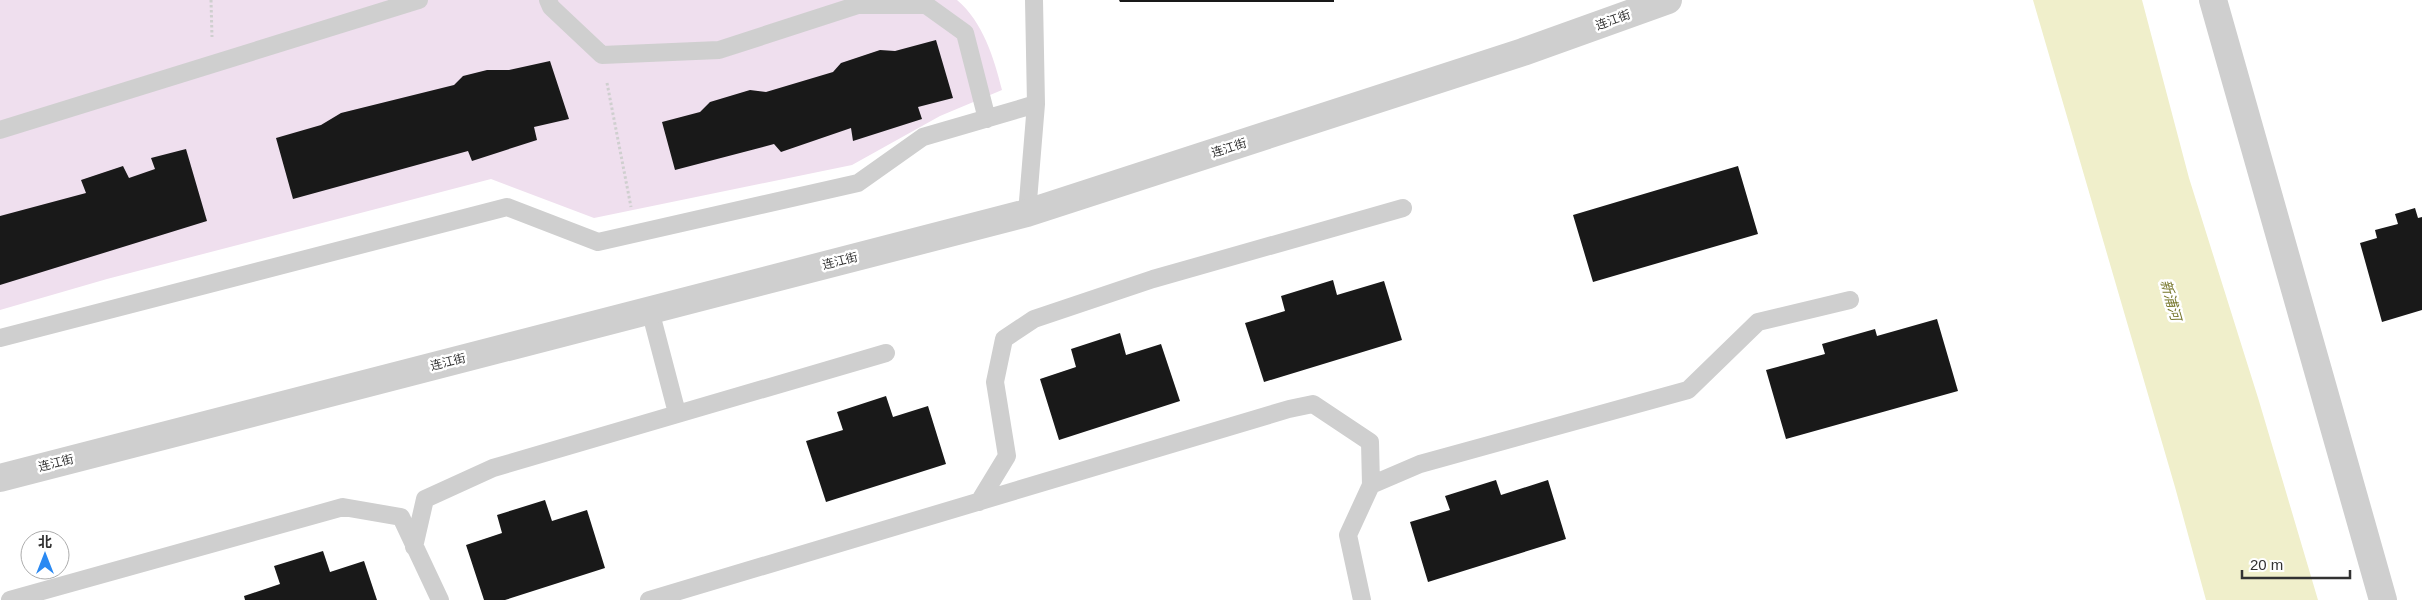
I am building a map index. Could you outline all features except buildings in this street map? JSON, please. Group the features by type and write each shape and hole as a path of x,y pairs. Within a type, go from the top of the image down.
{"street":[{"name":"连江街","path":"0,478 1027,213 1523,52 1668,0"},
{"path":"2213,0 2383,600"}],"lane":[{"path":"0,130 419,0"},
{"path":"548,0 552,7 602,56 719,50 858,5 926,5 965,33 987,119"},
{"path":"1027,213 1036,104 1034,0"},
{"path":"0,338 507,207 598,242 858,183 923,137 1036,104"},
{"path":"979,502 1006,456 995,382 1004,339 1034,319 1153,279 1403,208"},
{"path":"1371,485 1420,464 1688,390 1758,322 1850,300"},
{"path":"650,310 677,413"},
{"path":"414,547 425,499 493,468 886,353"},
{"path":"649,600 1289,409 1313,404 1370,442 1371,485 1348,535 1362,600"},
{"path":"10,600 343,507 401,517 440,600"}],"path":[{"path":"211,0 212,65"},
{"path":"602,56 636,233"}],"shaded area":[{"path":"0,0 957,0 981,30 991,53 1002,90 940,116 852,165 594,218 491,179 107,279 0,310"}],"water":[{"name":"新浦河","path":"2033,0 2142,0 2189,178 2259,401 2318,600 2206,600 2175,487"}]}
